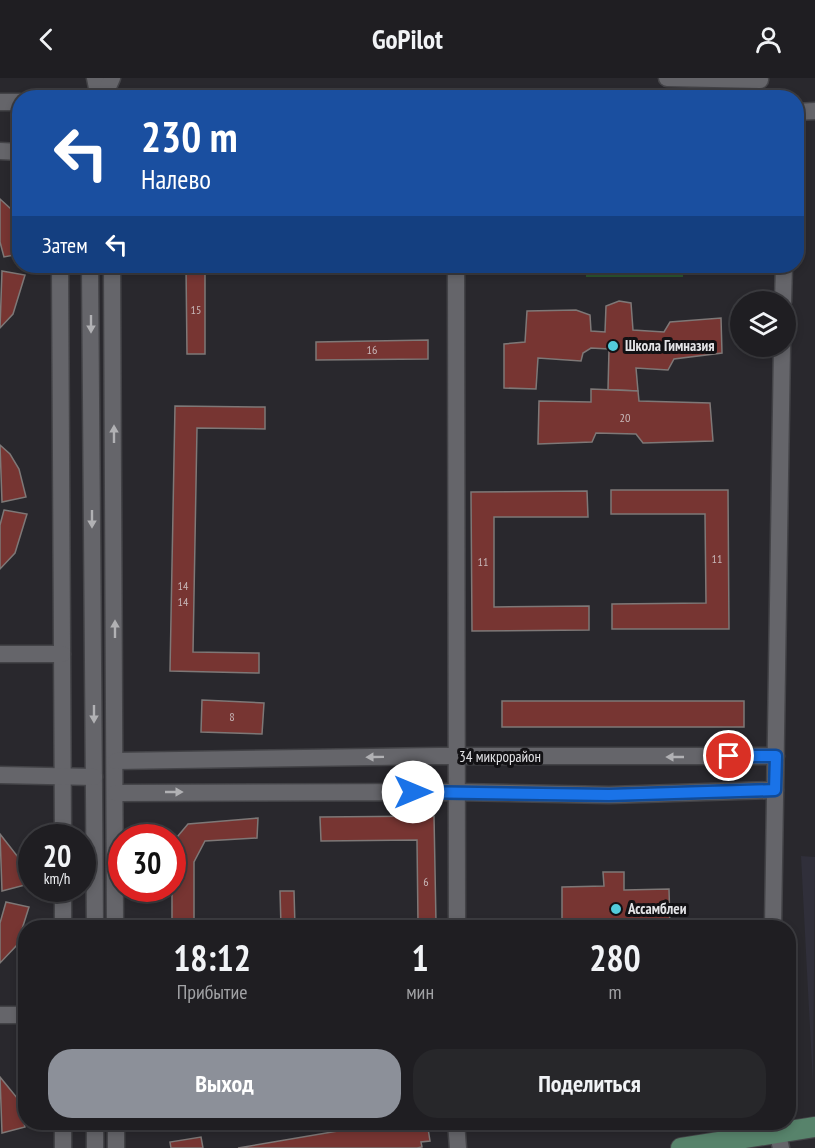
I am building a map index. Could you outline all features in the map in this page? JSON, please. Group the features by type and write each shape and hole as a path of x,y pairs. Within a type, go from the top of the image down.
{"main road":[{"path":"733,1148 815,1127"},
{"path":"681,1148 774,1136 815,1135"}],"street":[{"path":"668,78 760,80"},
{"path":"60,273 63,824"},
{"path":"90,273 95,920"},
{"path":"112,273 115,920"},
{"path":"456,273 457,920"},
{"path":"783,291 784,273"},
{"path":"773,920 782,357"},
{"path":"0,654 62,654"},
{"name":"34 микрорайон","path":"116,761 776,756"},
{"path":"0,775 94,777"},
{"path":"116,793 457,792 609,795 775,790"},
{"path":"63,902 63,920"},
{"path":"0,1015 18,1015"},
{"path":"63,1130 63,1148"},
{"path":"95,1130 96,1148"},
{"path":"116,1130 116,1148"},
{"path":"457,1130 458,1148"}],"shaded area":[{"path":"801,856 815,857 813,1084 807,972"}],"green space":[{"path":"586,273 683,273 683,277 586,277"}],"building":[{"path":"0,199 12,210 12,256 4,257 0,242"},
{"path":"2,271 25,275 13,314 0,328"},
{"path":"186,273 205,273 205,354 187,354"},
{"name":"Школа Гимназия","path":"619,301 631,303 633,330 664,332 670,322 721,318 722,353 674,359 668,370 636,368 638,391 608,390 609,349 591,348 583,353 581,361 538,358 536,389 504,388 504,344 525,342 527,311 576,310 590,315 591,331 605,332 606,306"},
{"path":"428,340 428,359 316,360 316,342"},
{"path":"591,389 638,391 639,401 710,403 713,441 643,443 636,434 596,433 592,442 538,444 539,401 591,402"},
{"path":"175,406 265,407 265,429 197,428 193,652 259,653 259,673 170,671"},
{"path":"0,445 10,454 19,469 26,497 2,502"},
{"path":"611,490 728,490 729,629 612,629 612,604 706,603 705,514 611,514"},
{"path":"587,491 588,517 494,517 494,607 589,606 589,630 472,631 471,492"},
{"path":"4,510 27,514 15,553 0,569 0,525"},
{"path":"202,700 264,703 262,734 201,732"},
{"path":"502,701 744,701 744,727 502,727"},
{"path":"434,816 436,920 418,920 417,840 321,841 320,817"},
{"path":"258,818 257,838 205,841 194,862 194,920 172,920 172,902 186,902 186,826 188,824"},
{"path":"0,834 18,857 18,887 2,891"},
{"name":"Ассамблеи","path":"603,872 624,872 624,890 669,889 670,920 562,920 562,887 604,886"},
{"path":"280,891 294,891 295,920 281,920"},
{"path":"6,902 29,907 25,920 18,920 17,945 0,963 0,923"},
{"path":"0,1077 18,1099 18,1129 2,1133"},
{"path":"344,1130 428,1130 430,1141 421,1142 422,1147 417,1148 238,1148"},
{"path":"201,1137 203,1148 171,1148 170,1142"}],"place":[{"name":"Школа Гимназия","path":"613,346"},
{"name":"Ассамблеи","path":"616,909"}],"route":[{"path":"413,792 609,795 775,790 776,756 729,756"}]}
